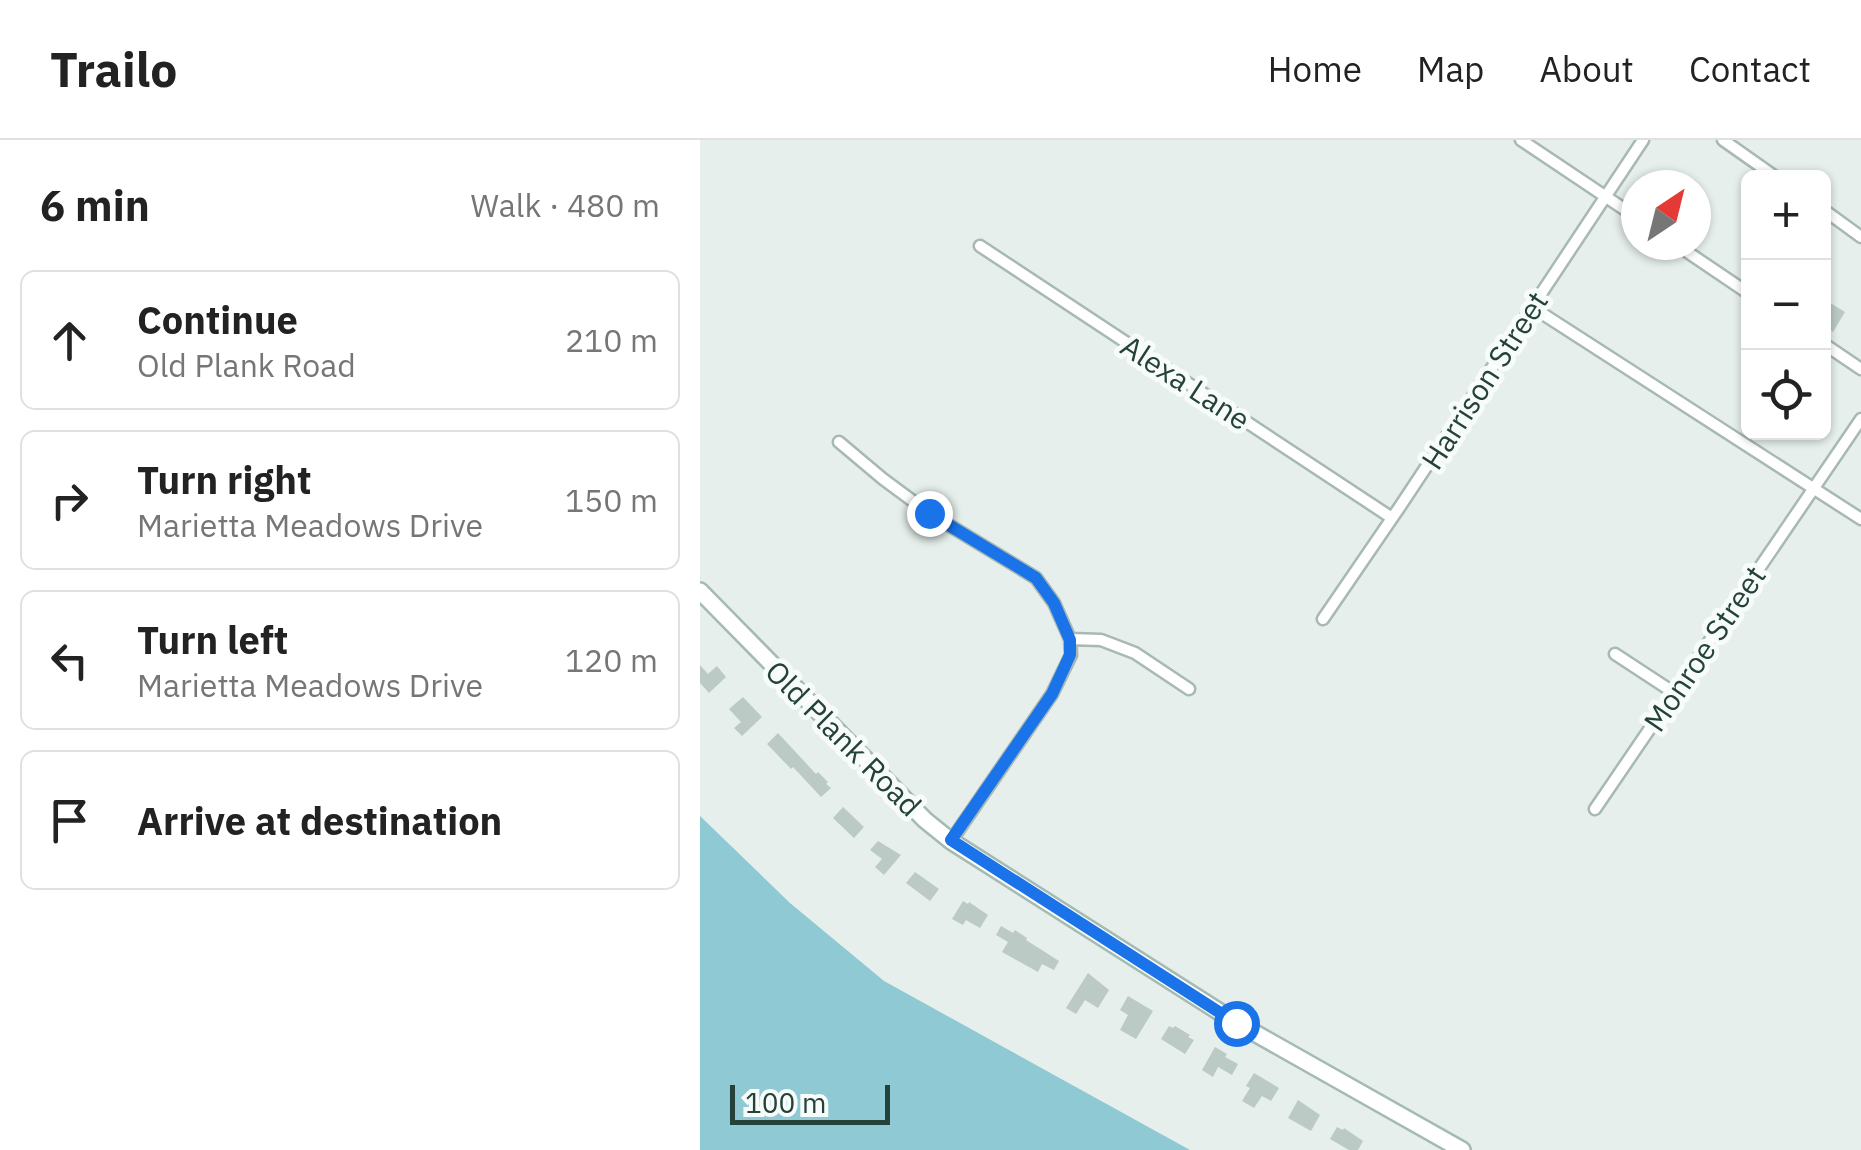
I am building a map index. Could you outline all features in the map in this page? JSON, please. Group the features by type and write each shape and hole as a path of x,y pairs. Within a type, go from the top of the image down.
{"street":[{"path":"1522,140 1621,209"},
{"name":"Harrison Street","path":"1323,619 1643,140"},
{"path":"1723,140 1766,170"},
{"path":"1831,215 1861,236"},
{"name":"Alexa Lane","path":"980,246 1392,518"},
{"path":"1699,260 1741,288"},
{"path":"1532,308 1861,518"},
{"path":"1831,349 1861,369"},
{"name":"Monroe Street","path":"1594,809 1861,419"},
{"path":"839,442 929,513 1036,578 1054,603 1070,640 1070,655 1052,694 951,840"},
{"name":"Old Plank Road","path":"700,592 925,820 951,840 1236,1023 1462,1150"},
{"path":"1070,640 1101,640 1135,652 1189,689"},
{"path":"1615,654 1673,692"}],"water":[{"path":"700,816 790,903 884,981 1190,1150 700,1150"}],"building":[{"path":"1831,303 1845,312 1831,331"},
{"path":"700,665 708,674 717,666 726,677 709,693 700,683"},
{"path":"743,697 762,717 742,736 734,728 741,722 729,709"},
{"path":"778,733 828,782 831,788 821,797 767,744"},
{"path":"843,807 864,827 854,838 833,818"},
{"path":"878,841 901,855 884,875 875,867 882,859 870,850"},
{"path":"915,872 939,889 930,901 906,883"},
{"path":"963,901 988,915 980,928 966,920 963,925 952,919"},
{"path":"1001,926 1013,933 1015,930 1059,961 1054,970 1042,964 1038,972 1002,952 1008,942 996,935"},
{"path":"1088,973 1109,990 1098,1008 1085,1000 1076,1014 1066,1008"},
{"path":"1128,996 1153,1011 1136,1039 1120,1030 1128,1015 1120,1010"},
{"path":"1169,1026 1194,1040 1185,1054 1161,1039"},
{"path":"1215,1047 1238,1064 1232,1075 1218,1067 1213,1077 1202,1070"},
{"path":"1254,1073 1279,1088 1271,1101 1262,1096 1254,1108 1242,1101"},
{"path":"1298,1100 1320,1115 1311,1131 1288,1118"},
{"path":"1337,1127 1363,1141 1358,1150 1349,1150 1330,1139"}],"route":[{"path":"929,513 1036,578 1054,603 1070,640 1070,655 1052,694 951,840 1236,1023"}]}
